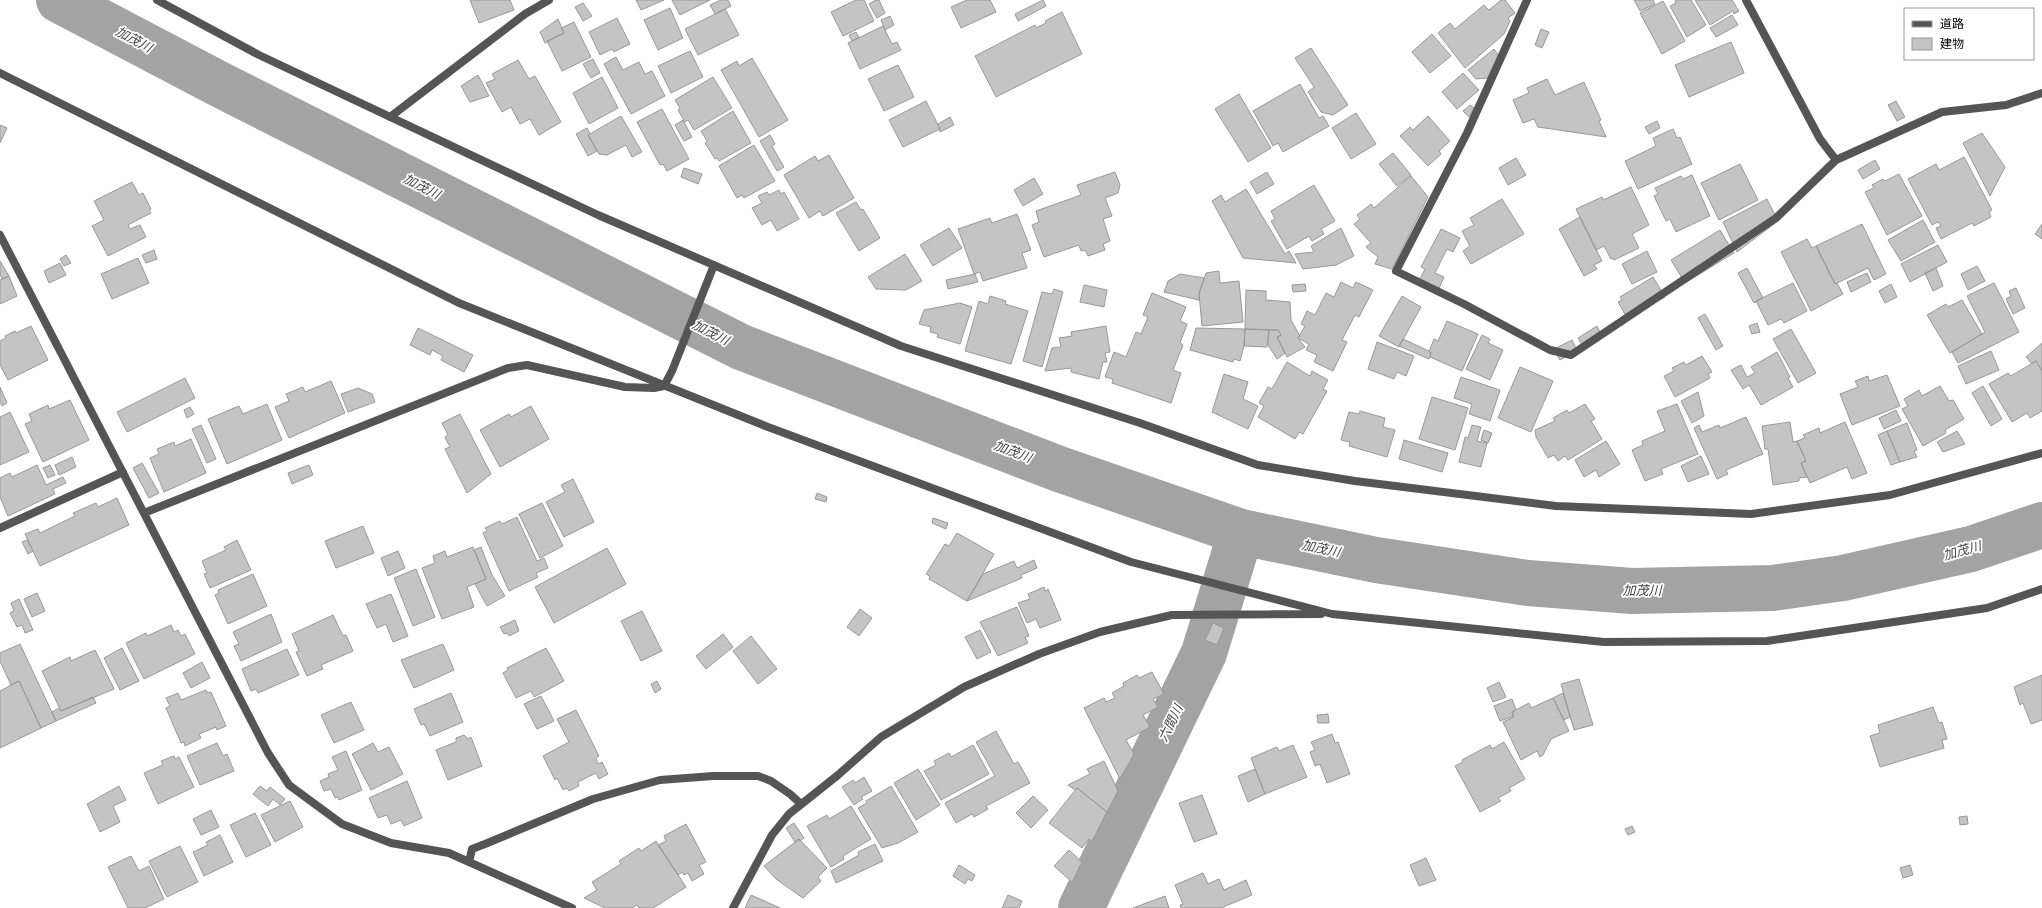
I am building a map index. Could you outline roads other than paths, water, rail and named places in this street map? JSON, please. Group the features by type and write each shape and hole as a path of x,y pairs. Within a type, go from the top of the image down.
{"street":[{"path":"156,0 259,56 598,215 901,346 1140,423 1258,466 1356,481 1556,506 1751,514 1890,494 2042,453"},
{"path":"390,117 525,14 549,0"},
{"path":"1526,0 1466,133 1396,271 1464,304 1550,350 1571,355 1776,218 1836,160 1942,112 2006,105 2042,93"},
{"path":"1746,0 1820,139 1836,160"},
{"path":"0,73 459,303 768,427 1131,562 1332,614"},
{"path":"0,235 268,753 289,785 342,824 391,843 449,853 572,908"},
{"path":"664,386 672,371 714,265"},
{"path":"144,513 508,368 527,365 625,387 654,388 664,386"},
{"path":"0,528 123,472"},
{"path":"733,908 772,835 789,814 838,775 881,737 964,687 1039,654 1086,637 1172,615 1332,614 1604,642 1767,641 1987,608 2042,589"},
{"path":"469,862 472,849 592,799 660,780 714,776 758,776 771,780 801,804"}],"waterway":[{"name":"加茂川","path":"59,0 217,83 741,347 1059,469 1241,532 1376,560 1528,583 1632,591 1773,588 1843,578 1971,549 2042,525"},
{"name":"六間川","path":"1081,908 1204,653 1241,532"}]}
